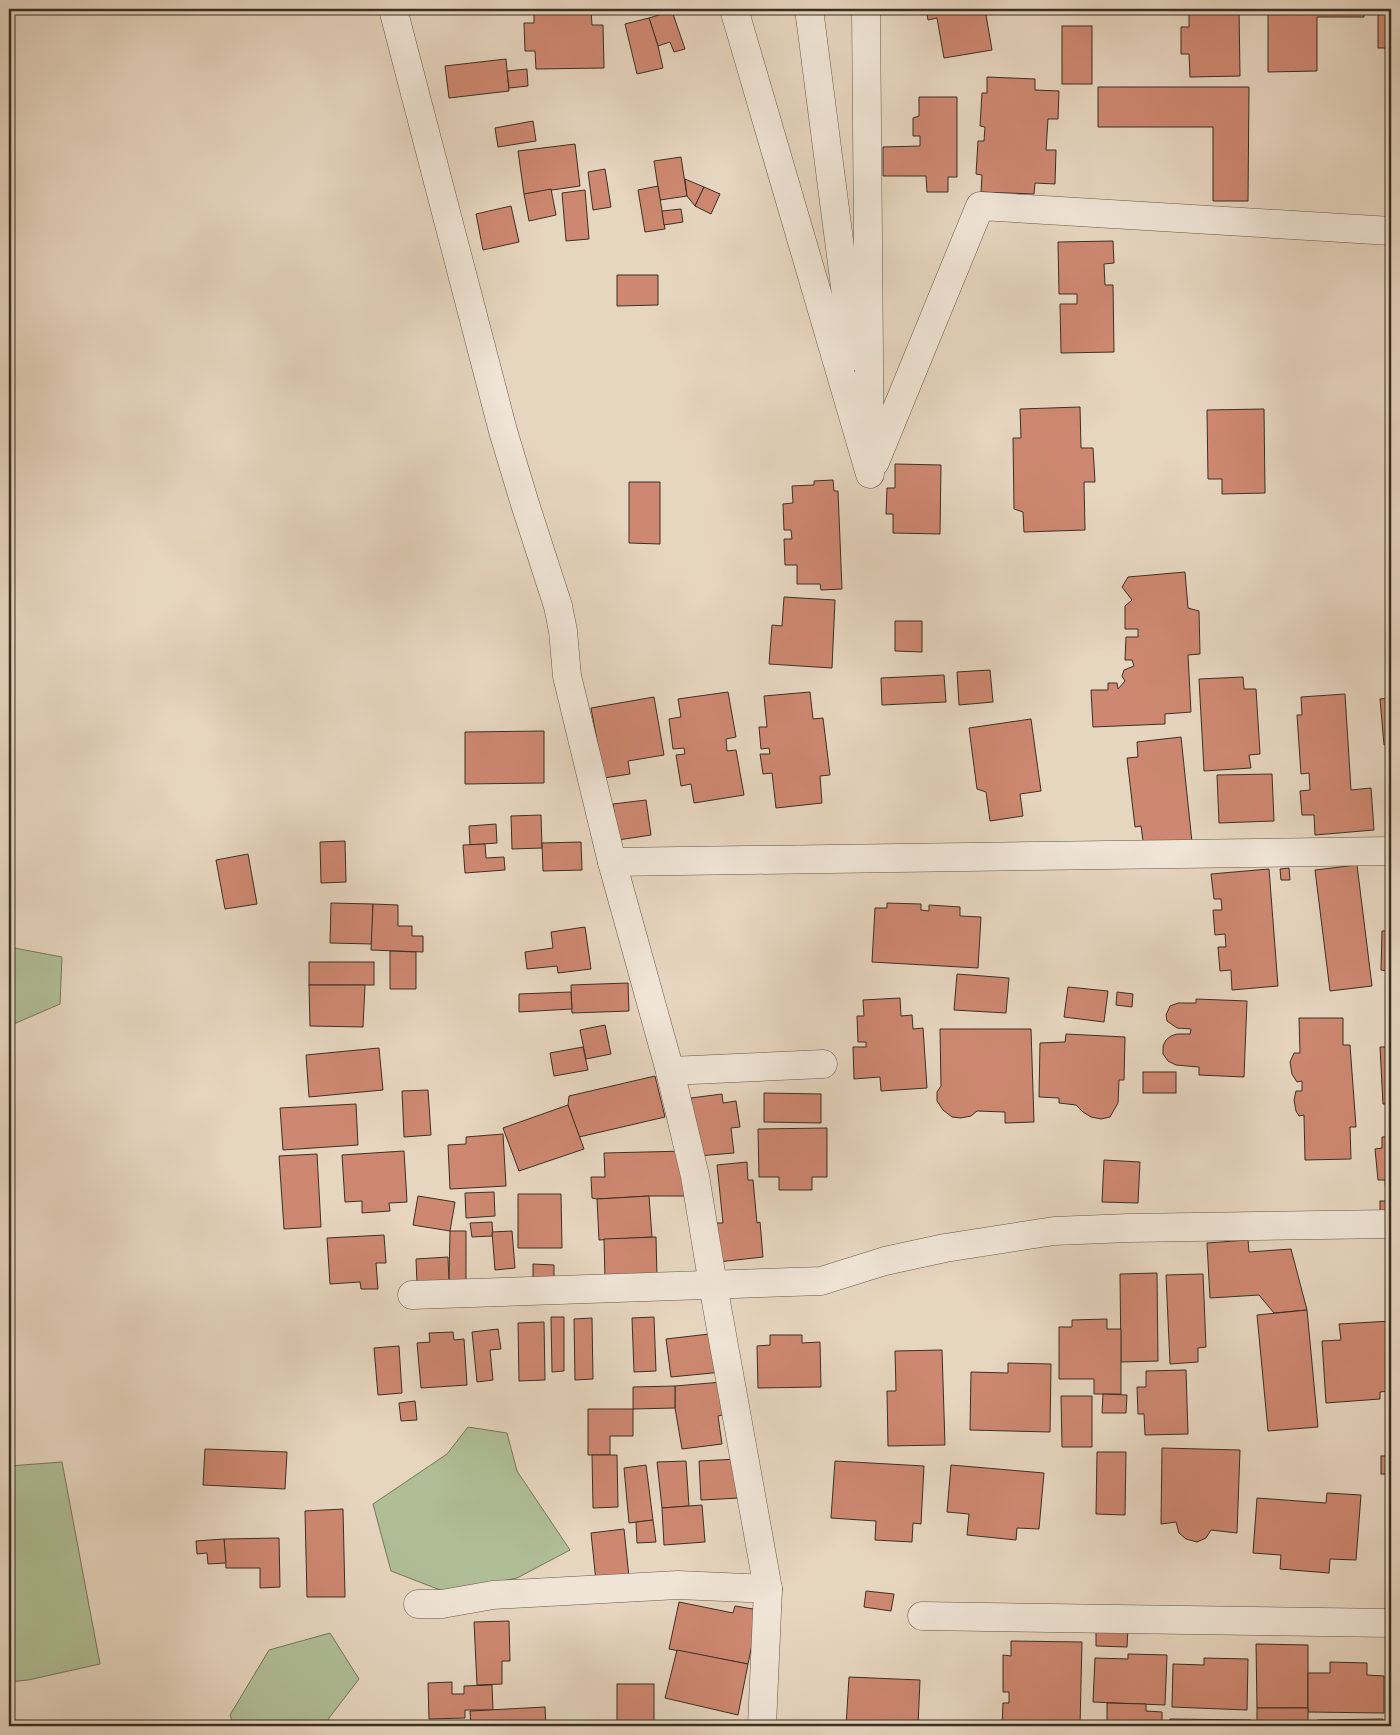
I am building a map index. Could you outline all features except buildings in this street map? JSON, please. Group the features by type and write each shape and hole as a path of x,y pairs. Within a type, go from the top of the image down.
{"street":[{"path":"393,9 503,431 524,504 558,606 563,631 567,676 612,862 670,1071 695,1176 768,1589 762,1726"},
{"path":"734,9 870,474"},
{"path":"809,9 870,474"},
{"path":"866,9 870,474"},
{"path":"870,474 980,206 1391,231"},
{"path":"612,862 1391,851"},
{"path":"670,1071 824,1064"},
{"path":"412,1295 821,1282 885,1261 945,1248 1054,1231 1391,1224"},
{"path":"418,1604 442,1604 493,1595 678,1585 768,1589"},
{"path":"922,1616 1391,1623"}],"green space":[{"path":"9,947 62,957 60,1004 9,1026"},
{"path":"468,1427 507,1433 517,1471 570,1550 517,1578 448,1593 391,1571 373,1504 447,1454"},
{"path":"62,1462 100,1664 28,1680 9,1682 9,1466"},
{"path":"330,1633 359,1679 329,1718 326,1726 234,1726 230,1715 269,1650"}]}
